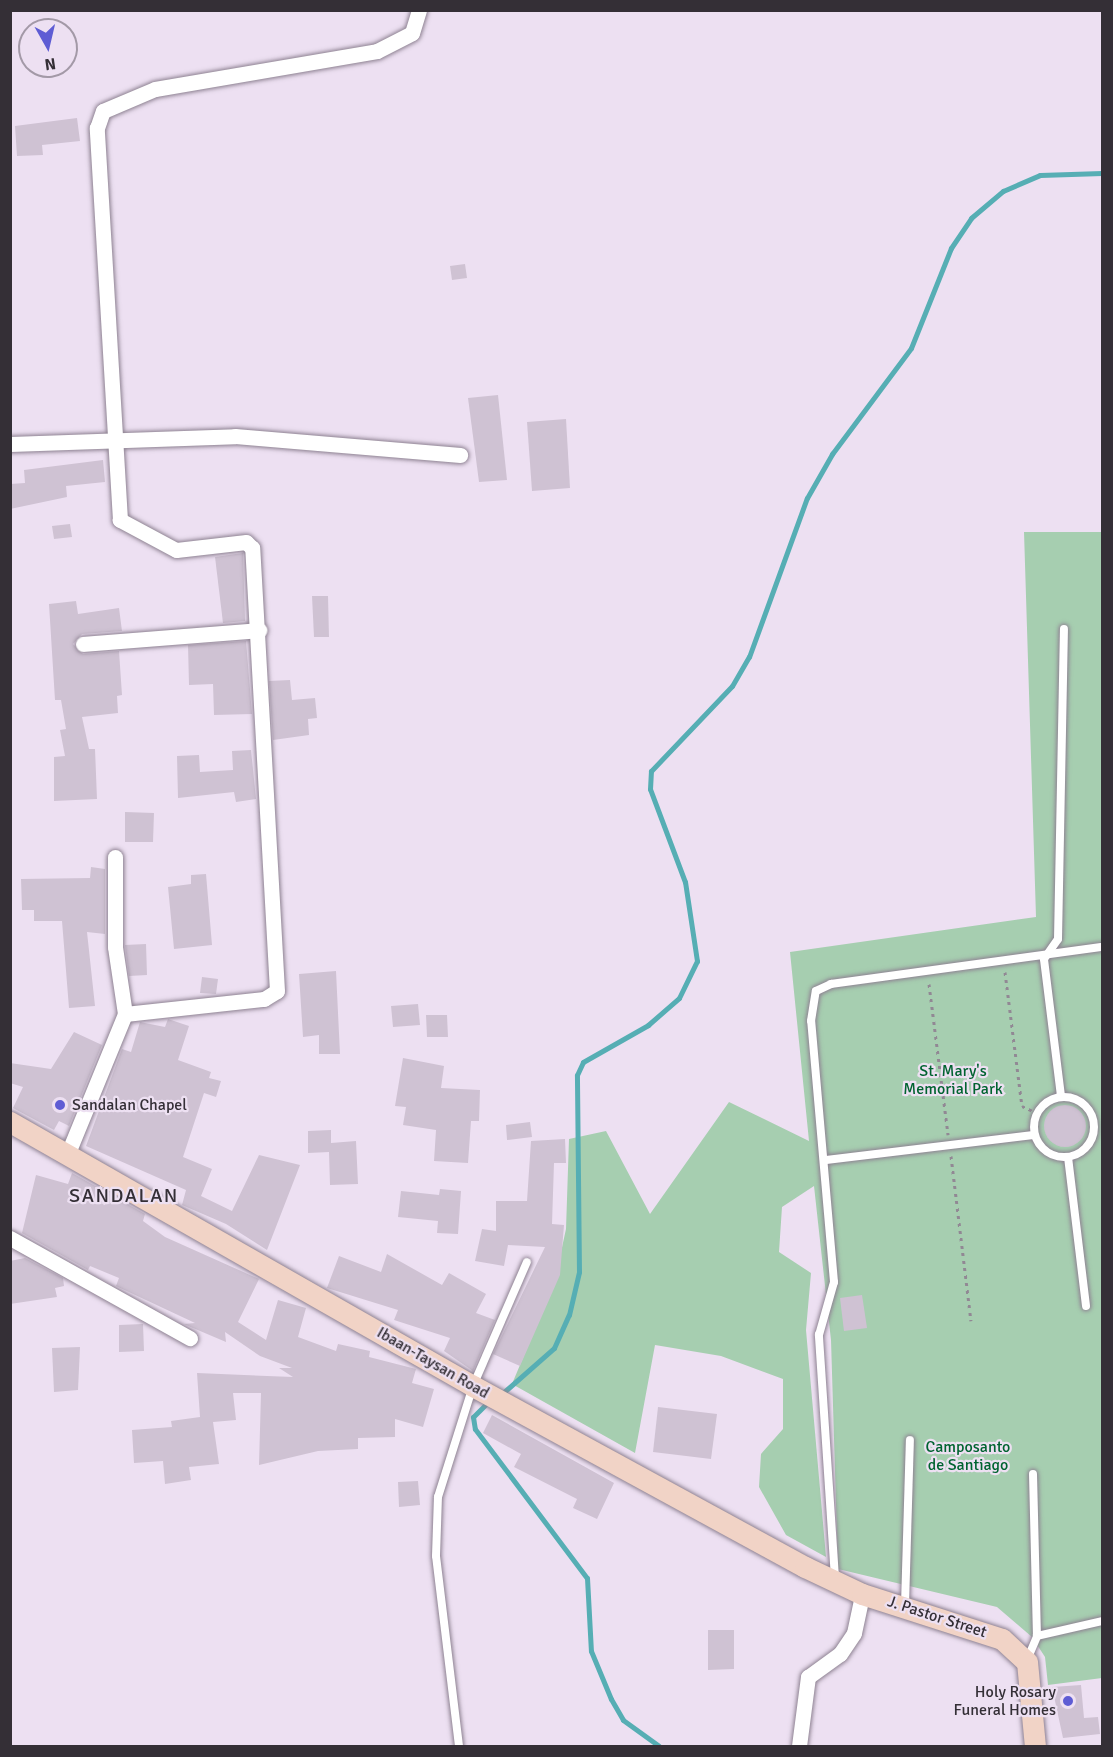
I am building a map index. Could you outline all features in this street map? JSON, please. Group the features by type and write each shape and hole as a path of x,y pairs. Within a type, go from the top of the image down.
{"main road":[{"name":"Ibaan-Taysan Road","path":"10,1122 473,1386 835,1582 862,1594"},
{"name":"J. Pastor Street","path":"862,1594 1002,1638 1027,1662"},
{"path":"1027,1662 1035,1746"}],"street":[{"path":"125,1014 264,999 277,991 259,630 250,544 176,550 120,520 97,128 103,111 155,89 377,51 412,33 419,10"},
{"path":"10,444 115,438 235,436 460,455"},
{"path":"83,644 259,630"},
{"path":"68,1153 125,1014 115,947 115,857"},
{"path":"10,1238 190,1338"},
{"path":"799,1746 808,1677 840,1654 854,1633 862,1594"}],"lane":[{"path":"1061,1096 1044,959 1058,939 1064,629"},
{"path":"835,1582 819,1335 834,1282 826,1160 811,1022 816,991 831,984 1044,959 1102,947"},
{"path":"1061,1096 1078,1099 1090,1111 1099,1126 1082,1152 1068,1157 1048,1152 1034,1135 1036,1113 1061,1096"},
{"path":"826,1160 1034,1135"},
{"path":"1068,1157 1086,1306"},
{"path":"459,1746 436,1544 438,1497 473,1386 527,1262"},
{"path":"904,1606 910,1440"},
{"path":"1027,1662 1038,1636 1033,1474"},
{"path":"1038,1636 1102,1622"}],"path":[{"path":"1004,964 1022,1106 1036,1113"}],"green space":[{"path":"1024,532 1102,532 1102,1678 1048,1685 1045,1657 1032,1637 997,1607 838,1569 831,1340 814,1186 782,1207 779,1252 811,1273 806,1330 826,1557 786,1535 759,1487 761,1454 783,1429 783,1379 721,1356 655,1345 635,1453 512,1384 554,1284 566,1229 569,1139 606,1131 650,1214 729,1102 809,1141 790,952 1036,917"}],"building":[{"path":"77,118 80,141 42,145 43,155 17,156 15,126"},
{"path":"465,264 467,278 452,280 450,266"},
{"path":"498,395 507,480 479,482 468,398"},
{"path":"566,419 570,488 532,491 527,422"},
{"path":"103,460 105,482 66,486 67,497 10,509 10,484 25,483 24,470"},
{"path":"70,524 72,537 54,539 52,526"},
{"path":"243,553 245,621 223,623 215,557"},
{"path":"312,596 328,596 329,637 314,637"},
{"path":"76,601 78,614 119,608 122,631 82,634 73,644 83,654 119,651 122,695 117,696 118,713 82,717 89,749 95,749 97,799 54,801 54,757 65,756 60,730 66,729 61,700 55,700 49,604"},
{"path":"246,641 252,714 214,715 213,684 189,685 188,645"},
{"path":"290,680 292,700 315,698 317,718 308,719 309,735 273,740 269,681"},
{"path":"251,750 256,799 236,802 234,792 178,798 177,756 199,755 200,772 233,770 232,751"},
{"path":"125,812 154,813 153,842 125,842"},
{"path":"91,867 105,869 105,934 87,932 95,1006 69,1008 62,921 34,921 34,910 22,910 21,879 90,878"},
{"path":"206,874 212,945 174,949 168,887 191,884 191,875"},
{"path":"146,944 147,975 129,976 125,945"},
{"path":"336,971 340,1054 319,1054 319,1035 303,1037 299,974"},
{"path":"202,977 218,979 216,994 200,993"},
{"path":"418,1004 420,1025 393,1027 391,1006"},
{"path":"426,1015 447,1015 448,1037 427,1037"},
{"path":"168,1019 189,1026 178,1060 211,1072 209,1078 221,1081 216,1097 204,1093 183,1157 212,1169 201,1196 232,1211 259,1155 300,1165 267,1250 226,1224 182,1205 186,1190 86,1146 122,1049 131,1052 140,1022 165,1027"},
{"path":"74,1032 102,1045 69,1126 59,1121 54,1130 13,1108 23,1087 10,1083 10,1063 51,1069"},
{"path":"403,1058 444,1066 441,1088 480,1090 479,1121 471,1121 468,1163 434,1161 436,1130 403,1125 406,1107 395,1106"},
{"path":"1065,1105 1073,1106 1080,1111 1085,1118 1085,1134 1080,1141 1073,1146 1065,1147 1057,1146 1050,1141 1045,1134 1044,1126 1045,1118 1050,1111 1057,1106"},
{"path":"530,1122 532,1137 507,1140 506,1125"},
{"path":"331,1130 331,1143 356,1141 358,1184 330,1185 329,1152 308,1153 308,1131"},
{"path":"565,1139 566,1163 554,1163 552,1224 564,1225 560,1275 520,1366 493,1354 545,1247 508,1245 504,1266 475,1261 482,1229 496,1231 496,1201 527,1201 531,1141"},
{"path":"72,1173 145,1214 143,1221 165,1237 259,1279 238,1322 266,1340 278,1300 306,1308 298,1337 336,1351 338,1344 370,1351 369,1357 416,1369 412,1383 434,1389 423,1427 395,1419 395,1437 358,1438 358,1449 318,1451 259,1465 261,1393 233,1393 236,1420 213,1422 219,1464 189,1467 191,1480 165,1484 163,1461 134,1463 132,1430 172,1427 171,1421 200,1417 197,1373 293,1377 279,1368 292,1368 260,1356 225,1332 226,1342 184,1324 195,1323 116,1286 119,1278 90,1266 88,1270 22,1233 36,1175 68,1184"},
{"path":"440,1189 461,1191 458,1234 437,1233 438,1221 398,1217 401,1191 439,1195"},
{"path":"387,1254 442,1285 449,1273 486,1294 476,1313 495,1320 473,1371 444,1351 450,1338 394,1320 398,1310 327,1288 339,1256 381,1272"},
{"path":"25,1258 63,1278 64,1286 55,1288 57,1297 10,1304 10,1261"},
{"path":"862,1295 867,1328 844,1331 840,1298"},
{"path":"143,1324 144,1351 119,1352 119,1325"},
{"path":"80,1347 78,1390 54,1392 52,1348"},
{"path":"658,1407 717,1414 711,1459 653,1452"},
{"path":"492,1415 614,1483 597,1519 573,1508 577,1499 514,1467 521,1454 483,1433"},
{"path":"418,1481 420,1505 399,1507 398,1482"},
{"path":"708,1630 734,1630 734,1669 708,1670"},
{"path":"1081,1685 1084,1718 1098,1717 1100,1734 1063,1738 1052,1687"}],"waterway":[{"path":"505,1391 554,1348 569,1315 579,1272 577,1075 583,1062 648,1025 679,998 697,961 685,882 650,789 651,771 732,686 749,657 807,498 832,454 911,348 951,248 971,218 1003,191 1040,175 1102,173"},
{"path":"485,1405 473,1417 475,1429 587,1578 591,1651 611,1699 623,1720 659,1746"}],"place":[{"name":"Sandalan Chapel","path":"60,1105"},
{"name":"Holy Rosary Funeral Homes","path":"1068,1701"}],"district":[{"name":"SANDALAN","path":"124,1195"}],"park label":[{"name":"St. Mary's Memorial Park","path":"953,1080"},
{"name":"Camposanto de Santiago","path":"968,1456"}]}
